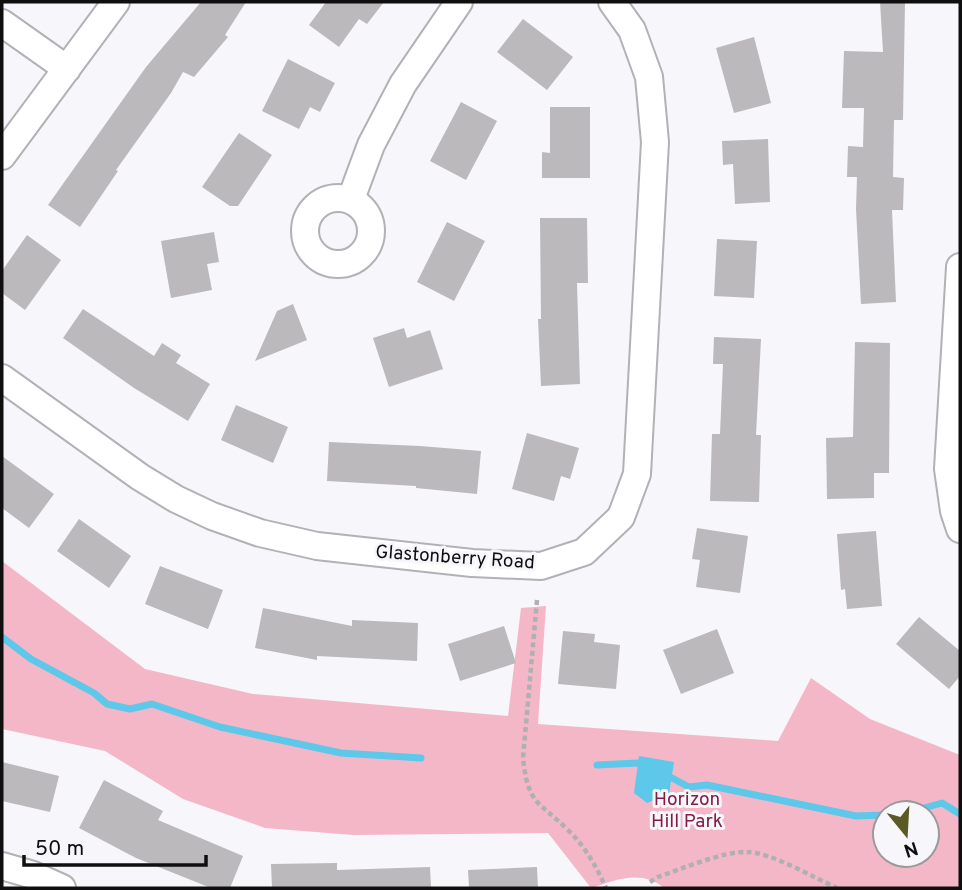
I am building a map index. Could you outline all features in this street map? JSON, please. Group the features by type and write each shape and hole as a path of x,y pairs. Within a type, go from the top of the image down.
{"street":[{"path":"2,156 116,2"},
{"path":"351,200 371,145 403,84 459,2"},
{"name":"Glastonberry Road","path":"2,378 140,477 176,499 212,516 260,533 317,546 472,563 541,566 584,552 621,517 637,474 656,142 649,77 632,30 612,2"},
{"path":"2,23 67,69"},
{"path":"960,267 948,469 954,510 960,528"},
{"path":"2,866 33,875 62,888"}],"path":[{"path":"537,600 523,758 525,781 532,797 545,812 568,829 597,865 606,888"},
{"path":"650,882 658,877 737,852 750,852 838,888"}],"green space":[{"name":"Horizon Hill Park","path":"2,561 145,669 253,694 508,716 521,608 546,606 538,724 778,741 811,678 870,719 960,755 960,888 664,888 646,879 628,878 591,888 548,833 353,835 265,828 183,799 105,751 2,729"}],"water":[{"path":"639,756 674,762 669,794 647,803 634,793"}],"building":[{"path":"201,2 246,2 225,35 228,37 194,77 183,72 80,227 48,205 146,67"},
{"path":"326,2 384,2 367,24 359,19 339,47 309,25"},
{"path":"880,2 905,2 903,120 894,120 893,177 904,178 903,210 892,210 896,302 861,304 857,177 847,177 848,146 863,147 864,108 842,108 844,51 883,52"},
{"path":"523,19 573,57 547,90 497,52"},
{"path":"754,37 771,103 734,113 716,48"},
{"path":"288,59 335,83 320,112 310,107 299,129 262,111"},
{"path":"461,102 497,121 466,180 430,161"},
{"path":"550,107 590,107 590,178 542,178 542,152 550,153"},
{"path":"239,133 272,155 238,206 230,206 202,187"},
{"path":"768,139 770,202 735,204 733,164 723,165 722,141"},
{"path":"540,218 587,218 588,283 577,283 580,384 541,386 538,319 541,319"},
{"path":"447,222 485,241 454,301 417,282"},
{"path":"214,232 219,262 207,264 212,290 171,298 161,241"},
{"path":"27,235 61,260 25,310 2,293 2,271"},
{"path":"717,239 757,241 754,298 714,296"},
{"path":"293,304 307,340 255,361 277,311"},
{"path":"83,309 154,356 162,343 181,355 176,363 210,384 188,421 134,388 63,338"},
{"path":"404,328 407,338 430,330 443,369 389,387 373,338"},
{"path":"714,337 761,339 756,435 761,435 759,502 710,501 712,434 720,434 723,364 713,364"},
{"path":"855,342 890,343 889,473 874,473 874,498 827,499 826,438 853,437"},
{"path":"236,405 288,427 273,463 221,440"},
{"path":"527,433 579,448 570,479 561,476 554,501 512,489"},
{"path":"329,442 481,451 477,494 416,486 327,481"},
{"path":"2,456 54,494 29,528 2,508"},
{"path":"79,519 131,556 109,588 57,551"},
{"path":"697,528 748,536 740,593 696,587 700,560 692,559"},
{"path":"876,531 882,606 847,609 845,589 841,590 837,534"},
{"path":"160,566 223,590 208,629 145,604"},
{"path":"263,608 352,626 352,620 418,623 417,661 317,656 317,660 255,648"},
{"path":"919,617 960,651 960,676 949,689 896,644"},
{"path":"504,626 516,663 460,681 448,644"},
{"path":"717,629 734,673 681,694 663,650"},
{"path":"563,631 595,634 594,642 620,645 616,689 558,684"},
{"path":"2,762 59,776 50,812 2,801"},
{"path":"104,780 163,811 158,820 243,856 230,888 211,888 136,858 79,828"},
{"path":"337,863 337,870 430,867 431,888 272,888 271,864"},
{"path":"537,867 538,888 469,888 468,870"}],"waterway":[{"path":"2,637 31,659 94,693 107,704 130,709 152,704 220,727 341,753 421,758"},
{"path":"597,765 638,763"},
{"path":"672,778 689,787 707,785 856,816 871,815"},
{"path":"941,803 960,814"}]}
